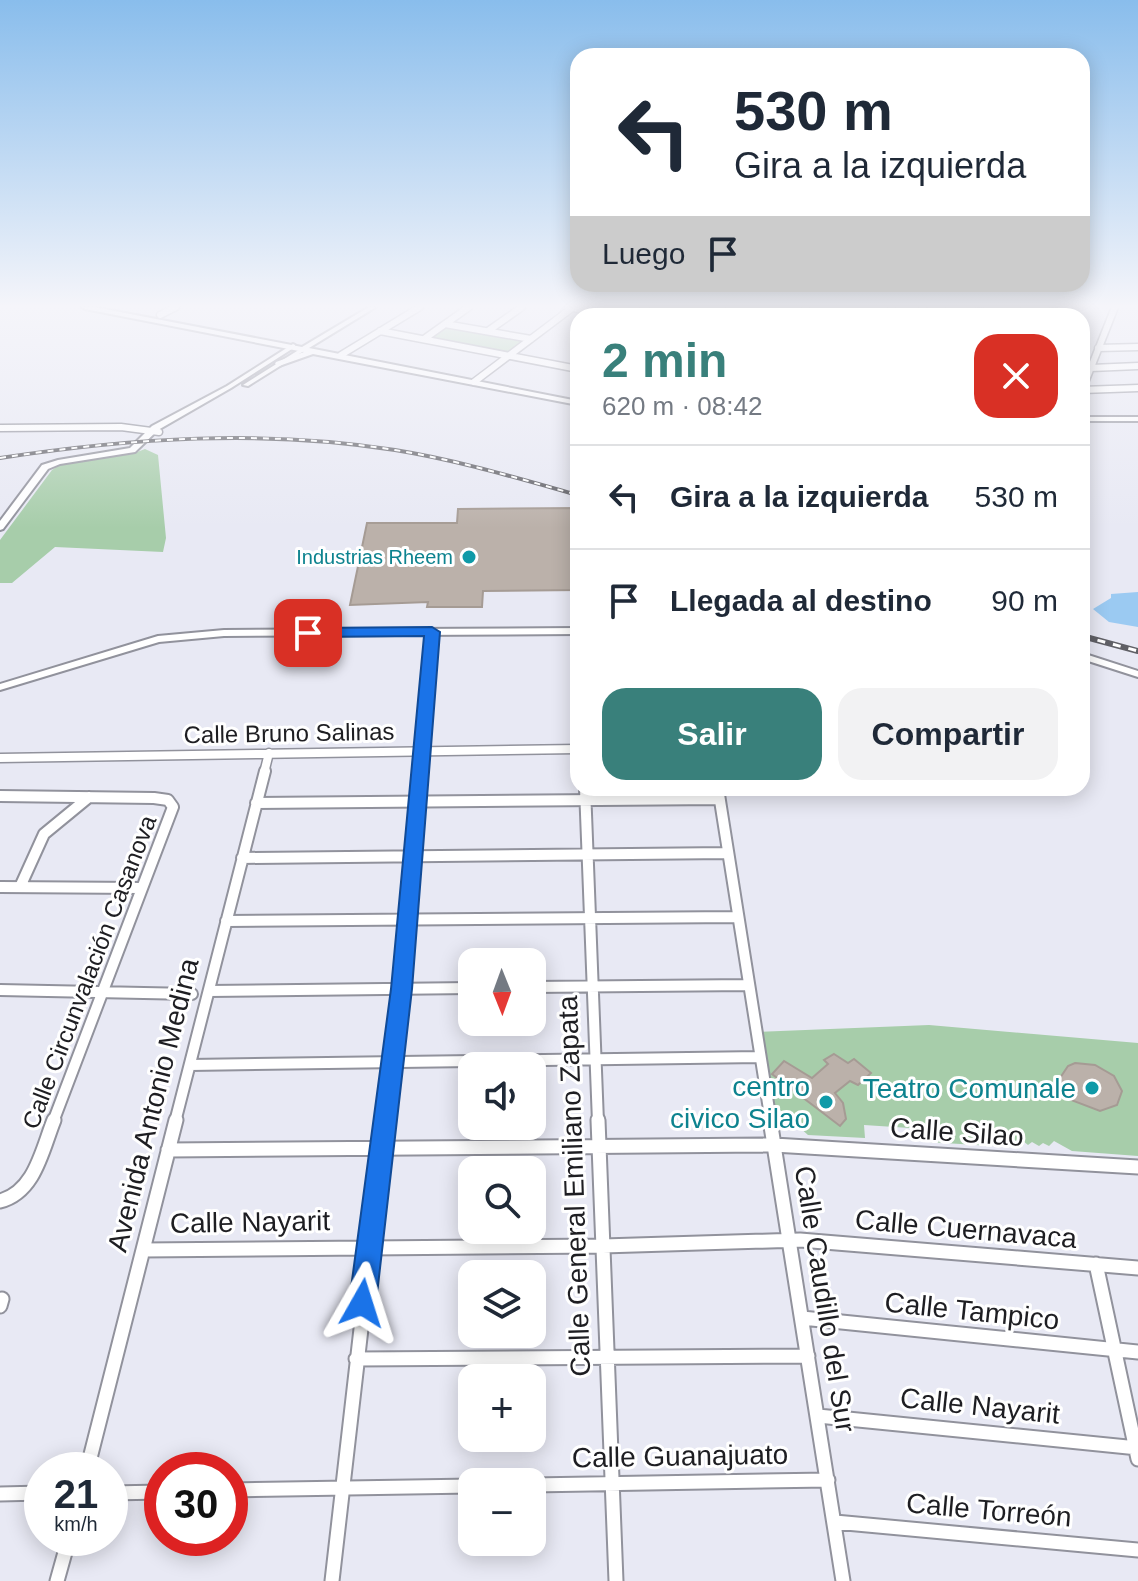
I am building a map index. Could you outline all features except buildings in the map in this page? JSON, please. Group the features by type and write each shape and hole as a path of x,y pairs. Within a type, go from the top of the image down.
{"main road":[{"path":"481,381 570,398"},
{"path":"1090,422 1138,421"}],"street":[{"path":"0,527 45,467 58,462 124,453 136,448 153,432 244,381"},
{"path":"0,428 121,427 153,432 248,381"},
{"path":"1090,390 1138,388"},
{"path":"0,687 169,637 224,633 570,631"},
{"path":"332,1581 368,1246 402,989 432,632"},
{"path":"1090,659 1138,674"},
{"name":"Calle Bruno Salinas","path":"0,758 570,749"},
{"name":"Avenida Antonio Medina","path":"92,1452 269,753"},
{"path":"256,803 419,802 570,795"},
{"path":"0,796 89,797"},
{"name":"Calle General Emiliano Zapata","path":"585,796 616,1581"},
{"name":"Calle Caudillo del Sur","path":"718,796 843,1581"},
{"path":"20,887 44,834 89,797"},
{"name":"Calle Circunvalación Casanova","path":"6,1200 31,1180 173,807 168,800 89,797"},
{"path":"242,858 728,853"},
{"path":"0,887 141,888"},
{"path":"226,921 738,917"},
{"path":"546,987 749,985"},
{"path":"209,991 458,988"},
{"path":"0,990 192,994"},
{"path":"190,1065 760,1057"},
{"name":"Calle Silao","path":"168,1150 774,1145 1138,1167"},
{"name":"Calle Nayarit","path":"143,1250 603,1246 789,1241"},
{"name":"Calle Cuernavaca","path":"789,1241 1138,1268"},
{"path":"1096,1264 1137,1451"},
{"name":"Calle Tampico","path":"802,1318 1138,1352"},
{"path":"356,1359 808,1356"},
{"name":"Calle Nayarit","path":"818,1416 1137,1451"},
{"name":"Calle Guanajuato","path":"546,1485 828,1480"},
{"path":"248,1490 458,1486"},
{"path":"0,1494 24,1493"},
{"name":"Calle Torreón","path":"835,1522 1138,1550"},
{"path":"57,1581 64,1556"}],"green space":[{"path":"145,449 158,455 166,538 163,552 55,547 12,583 0,583 0,540 52,470 61,464 132,454"},
{"path":"929,1025 1138,1043 1138,1156 1072,1151 1054,1141 1049,1146 1043,1143 1039,1146 1032,1142 1028,1145 1013,1139 1002,1140 1009,1147 928,1142 925,1129 864,1125 865,1138 808,1135 770,1101 758,1032"}],"water":[{"path":"1138,592 1138,627 1109,622 1093,609 1111,598 1111,594"}],"railway":[{"path":"0,458 148,441 247,438 346,443 418,454 570,493"},
{"path":"1090,638 1138,651"}],"place":[{"name":"Industrias Rheem","path":"469,557"},
{"name":"Teatro Comunale","path":"1092,1088"},
{"name":"centro civico Silao","path":"826,1102"}],"route":[{"path":"308,633 432,632 402,989 362,1303"}]}
